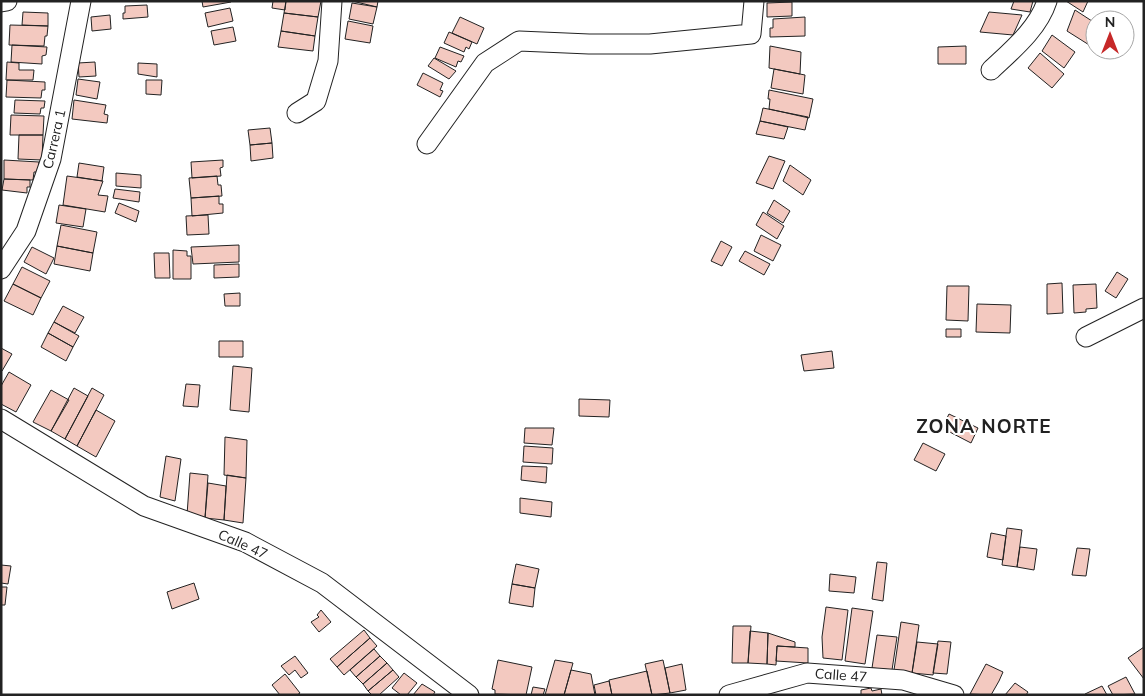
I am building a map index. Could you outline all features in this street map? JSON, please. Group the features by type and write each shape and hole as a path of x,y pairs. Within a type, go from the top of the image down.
{"street":[{"path":"1,2 7,1"},
{"name":"Carrera 1","path":"1,269 26,231 51,159 81,1"},
{"path":"297,113 316,101 328,61 332,1"},
{"path":"427,144 485,63 519,41 650,44 750,34 754,1"},
{"path":"991,70 1042,15 1047,1"},
{"path":"1086,337 1144,308"},
{"name":"Calle 47","path":"1,419 144,506 245,542 322,583 470,695"},
{"name":"Calle 47","path":"729,695 807,673 903,680 954,695"}],"building":[{"path":"202,1 231,1 231,2 203,7"},
{"path":"273,1 286,1 285,10 272,8"},
{"path":"286,1 321,1 318,17 284,13"},
{"path":"352,1 378,1 377,7"},
{"path":"1014,1 1033,1 1030,12 1011,9"},
{"path":"1066,1 1088,1 1083,12"},
{"path":"792,2 792,16 767,17 767,3"},
{"path":"352,3 377,7 373,24 349,19"},
{"path":"147,5 148,17 123,19 125,6"},
{"path":"230,8 233,21 208,27 205,13"},
{"path":"1075,10 1085,16 1085,42 1067,31"},
{"path":"23,12 48,13 48,26 22,25"},
{"path":"989,12 1022,15 1013,35 980,32"},
{"path":"284,13 318,17 315,36 281,31"},
{"path":"110,15 111,29 92,31 91,17"},
{"path":"460,17 484,28 477,44 452,33"},
{"path":"805,17 805,36 770,37 773,19"},
{"path":"348,21 373,26 370,43 345,39"},
{"path":"10,25 48,26 44,46 9,45"},
{"path":"233,27 236,41 214,45 211,31"},
{"path":"281,31 315,36 313,51 278,47"},
{"path":"449,32 472,42 469,49 466,47 464,52 444,43"},
{"path":"1052,35 1075,52 1064,68 1042,51"},
{"path":"12,45 47,47 46,55 42,56 42,64 11,62"},
{"path":"770,46 801,52 800,74 769,68"},
{"path":"966,46 966,64 938,64 938,47"},
{"path":"440,47 464,56 461,62 458,61 456,67 435,58"},
{"path":"1040,53 1064,74 1052,88 1028,68"},
{"path":"434,58 456,71 449,79 428,66"},
{"path":"7,62 19,63 19,70 34,70 33,80 6,80"},
{"path":"95,62 96,76 79,77 78,63"},
{"path":"138,63 157,64 157,77 138,74"},
{"path":"774,69 805,75 803,94 771,88"},
{"path":"423,73 443,83 440,90 443,91 440,97 417,85"},
{"path":"78,79 100,82 97,99 76,95"},
{"path":"7,80 45,82 45,90 42,90 41,98 6,97"},
{"path":"146,80 162,80 161,95 146,94"},
{"path":"769,90 813,99 809,118 769,109"},
{"path":"15,100 45,101 44,108 41,108 40,114 14,113"},
{"path":"74,100 106,105 104,114 108,115 107,123 72,119"},
{"path":"763,108 808,117 805,130 760,121"},
{"path":"11,115 44,116 43,135 10,135"},
{"path":"760,121 788,127 784,139 756,134"},
{"path":"270,128 272,143 250,145 248,130"},
{"path":"19,135 43,135 42,160 18,159"},
{"path":"272,143 273,158 251,161 250,145"},
{"path":"769,156 785,161 773,189 756,183"},
{"path":"4,160 39,162 38,172 34,172 33,180 4,179"},
{"path":"223,160 223,167 220,168 221,176 192,178 191,162"},
{"path":"79,163 104,167 102,181 77,177"},
{"path":"790,165 811,180 803,195 783,181"},
{"path":"116,173 141,175 141,188 116,186"},
{"path":"67,176 103,181 98,195 108,196 105,212 63,205"},
{"path":"217,176 218,185 221,185 222,196 191,198 189,178"},
{"path":"4,179 30,180 30,187 27,187 27,193 2,190"},
{"path":"115,189 140,192 139,202 113,198"},
{"path":"219,196 219,204 223,204 223,213 192,216 191,198"},
{"path":"774,200 790,211 783,223 767,213"},
{"path":"119,203 139,211 136,222 115,213"},
{"path":"59,205 86,209 83,227 56,223"},
{"path":"763,212 784,226 777,239 756,225"},
{"path":"208,215 209,234 187,235 186,216"},
{"path":"61,225 97,232 93,253 57,246"},
{"path":"761,235 781,245 773,261 754,251"},
{"path":"721,241 732,247 722,266 711,261"},
{"path":"239,245 239,262 193,264 191,247"},
{"path":"57,246 93,253 90,271 54,264"},
{"path":"32,247 54,258 46,274 24,262"},
{"path":"173,250 187,251 187,256 191,256 191,279 173,279"},
{"path":"745,251 770,264 764,275 739,261"},
{"path":"154,253 169,253 170,278 155,278"},
{"path":"239,264 239,277 214,278 214,265"},
{"path":"22,267 50,281 41,298 13,284"},
{"path":"1117,272 1128,279 1116,298 1105,291"},
{"path":"1062,283 1063,313 1047,314 1047,284"},
{"path":"13,284 41,298 33,315 4,301"},
{"path":"1096,284 1097,308 1086,309 1086,312 1074,313 1073,285"},
{"path":"947,286 969,286 968,321 946,320"},
{"path":"240,293 240,306 225,306 224,294"},
{"path":"977,304 1011,305 1010,333 976,332"},
{"path":"63,306 84,317 75,333 54,322"},
{"path":"54,322 79,336 73,347 48,333"},
{"path":"946,329 961,329 961,337 946,337"},
{"path":"48,333 73,347 66,361 41,347"},
{"path":"219,341 243,341 243,357 219,357"},
{"path":"1,348 12,354 2,371 1,370"},
{"path":"832,351 834,368 804,371 801,355"},
{"path":"233,366 252,368 249,412 230,410"},
{"path":"9,372 31,385 16,412 1,404 1,386"},
{"path":"186,384 200,385 198,407 183,406"},
{"path":"74,388 88,396 65,439 51,431"},
{"path":"92,388 104,395 77,446 65,439"},
{"path":"51,390 69,400 51,431 33,422"},
{"path":"579,399 610,400 609,417 579,416"},
{"path":"96,410 115,421 96,457 77,446"},
{"path":"949,414 978,428 971,443 942,428"},
{"path":"525,428 554,428 552,445 524,443"},
{"path":"225,437 247,440 246,478 224,475"},
{"path":"923,443 945,454 936,471 914,460"},
{"path":"524,446 553,448 552,464 523,462"},
{"path":"166,456 181,459 175,501 160,497"},
{"path":"522,466 547,467 546,483 521,480"},
{"path":"190,473 208,475 205,518 187,515"},
{"path":"227,475 246,478 243,523 224,520"},
{"path":"208,483 226,486 224,520 205,518"},
{"path":"520,498 552,502 551,517 520,513"},
{"path":"1007,528 1022,530 1017,567 1002,565"},
{"path":"991,533 1006,536 1003,560 987,557"},
{"path":"1020,547 1037,549 1034,570 1017,567"},
{"path":"1077,548 1090,549 1086,576 1072,575"},
{"path":"877,562 887,563 883,601 872,599"},
{"path":"516,564 539,569 535,588 512,584"},
{"path":"1,565 11,566 8,584 1,583"},
{"path":"830,574 856,577 854,593 829,591"},
{"path":"194,583 199,599 172,609 167,592"},
{"path":"512,584 535,588 533,607 509,603"},
{"path":"1,587 7,587 5,605 1,605"},
{"path":"826,607 848,610 842,660 823,658 822,637"},
{"path":"852,608 873,611 865,664 845,661"},
{"path":"321,610 331,622 319,632 311,622 319,617 317,615"},
{"path":"901,622 919,625 912,673 894,670"},
{"path":"733,626 751,626 748,663 732,663"},
{"path":"364,630 370,638 337,667 330,659"},
{"path":"750,631 768,633 767,664 748,663"},
{"path":"768,633 795,642 795,647 777,646 776,665 767,664"},
{"path":"877,635 897,637 892,670 872,668"},
{"path":"370,638 377,646 344,675 337,667"},
{"path":"938,641 951,642 947,674 933,673"},
{"path":"917,642 938,644 933,675 912,673"},
{"path":"777,646 808,648 808,663 776,661"},
{"path":"1144,647 1144,679 1128,658"},
{"path":"374,649 380,656 356,677 350,670"},
{"path":"295,656 308,673 301,678 295,670 289,675 281,666"},
{"path":"380,656 387,663 363,684 356,677"},
{"path":"498,660 532,667 526,695 495,694 495,690 492,689"},
{"path":"555,660 573,663 564,695 545,695"},
{"path":"663,660 670,693 652,695 645,664"},
{"path":"387,663 393,670 368,691 363,684"},
{"path":"682,664 686,690 670,693 665,668"},
{"path":"986,664 1003,672 999,681 991,695 970,694"},
{"path":"393,670 399,677 379,695 372,695 368,691"},
{"path":"571,670 591,674 595,695 564,695"},
{"path":"647,671 652,695 612,695 609,680"},
{"path":"404,673 417,683 407,695 401,695 392,688"},
{"path":"285,674 300,693 297,695 280,695 272,685"},
{"path":"1126,677 1135,694 1113,695 1108,686"},
{"path":"609,681 612,695 596,695 594,685"},
{"path":"1015,683 1028,692 1026,695 1005,695"},
{"path":"422,684 435,692 433,695 413,695"},
{"path":"1102,686 1107,695 1084,695 1085,694"},
{"path":"533,687 545,689 543,695 531,695"},
{"path":"871,688 872,691 881,689 882,695 861,695 861,690"}],"district":[{"name":"ZONA NORTE","path":"984,426"}]}
